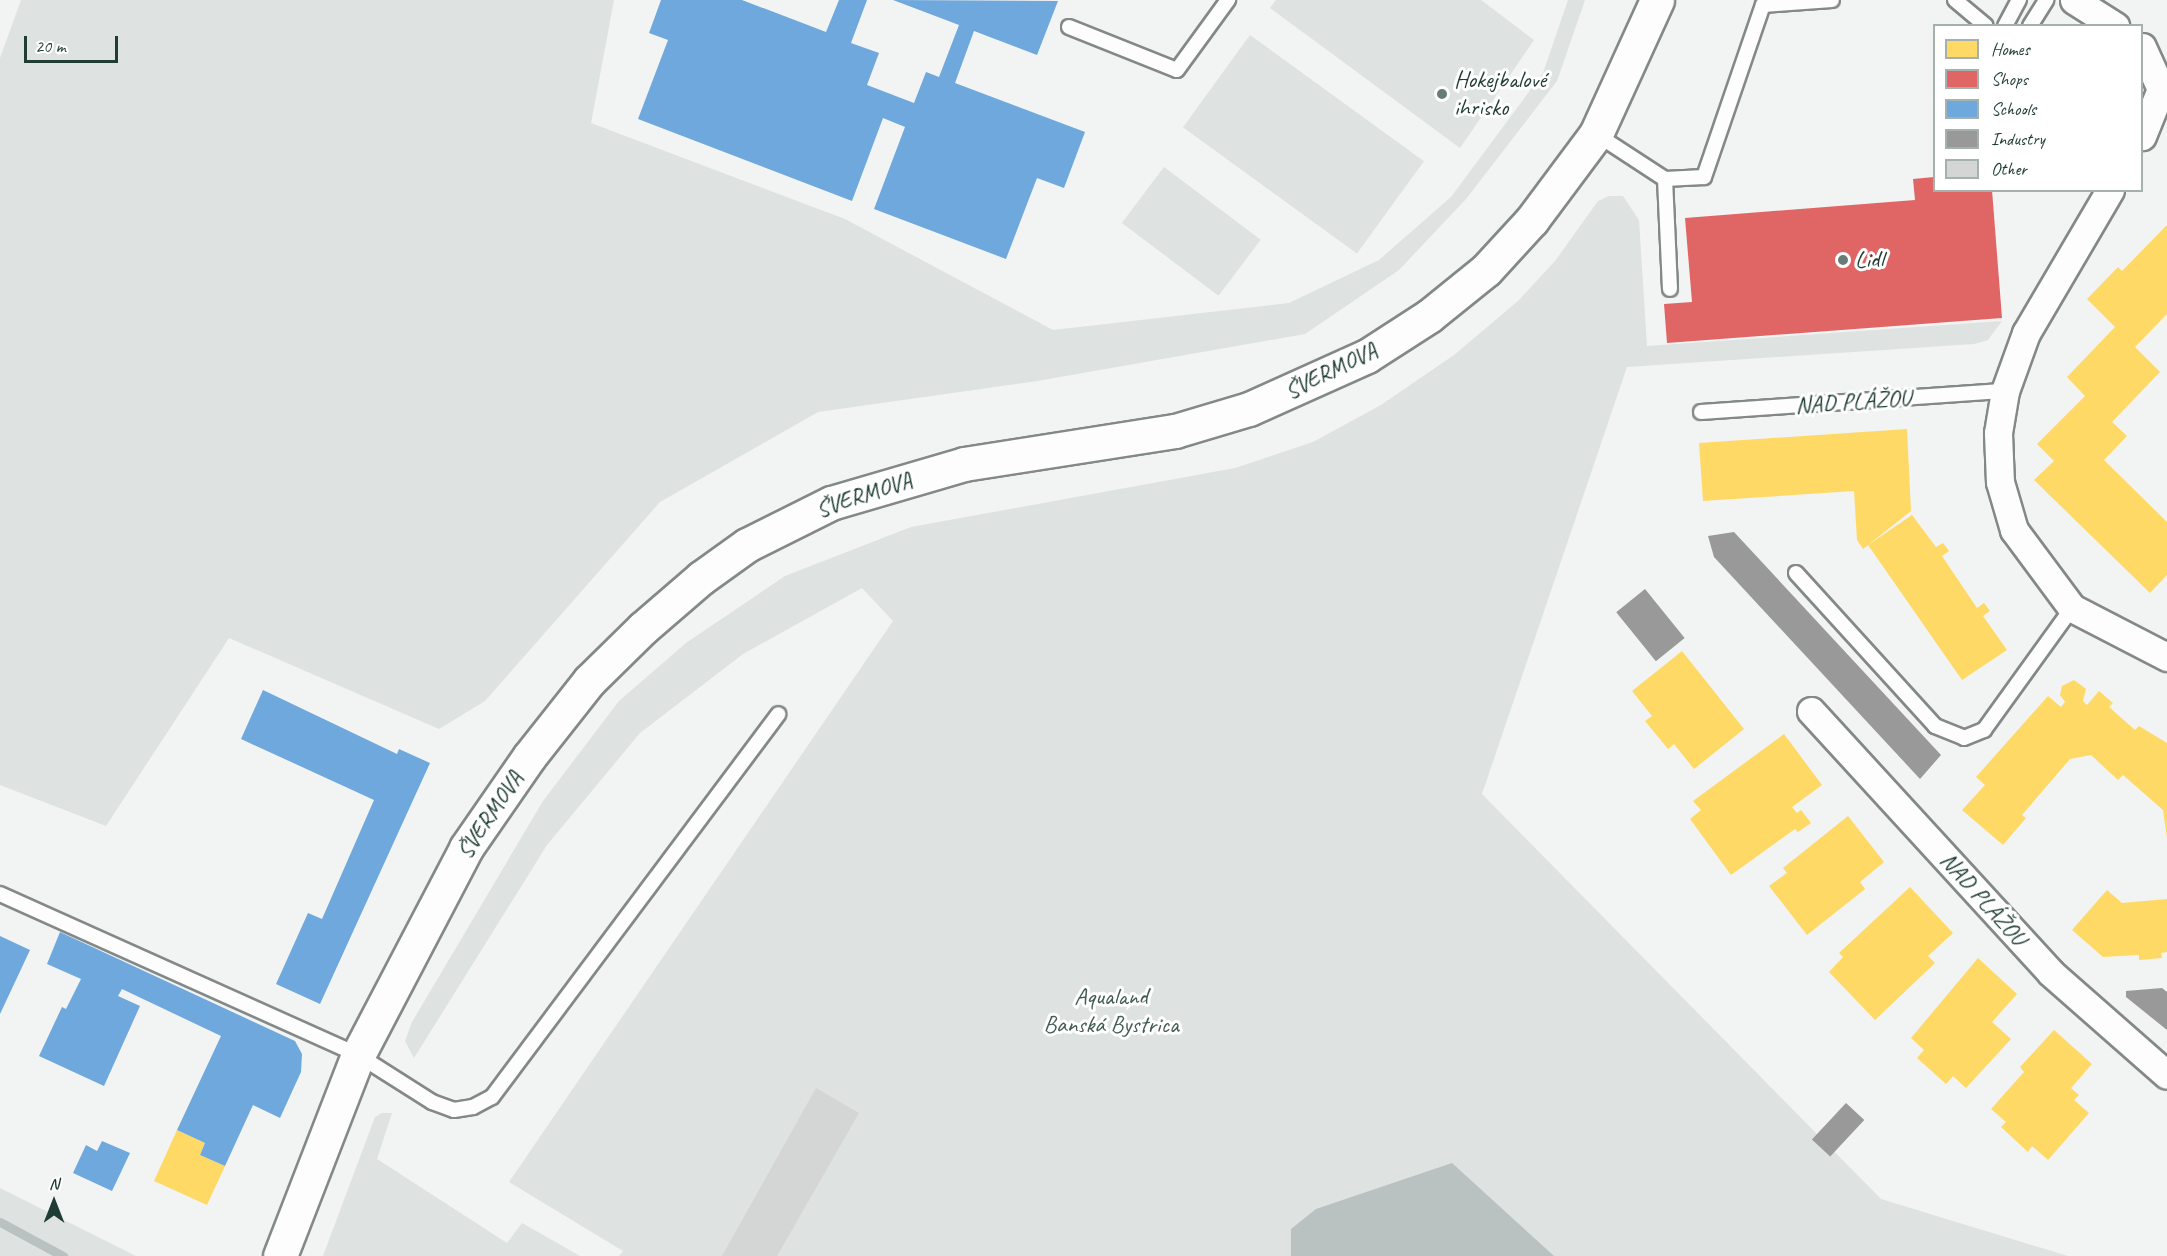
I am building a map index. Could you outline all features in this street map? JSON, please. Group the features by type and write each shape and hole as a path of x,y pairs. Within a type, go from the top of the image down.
{"street":[{"name":"ŠVERMOVA","path":"280,1256 358,1055 466,848 529,757 589,681 701,578 747,545 831,503 964,464 1175,430 1249,410 1367,356 1429,316 1486,270 1539,212 1596,134 1657,0"},
{"path":"2074,0 2112,24"},
{"path":"2143,49 2164,89 2143,134"},
{"path":"2109,192 2026,333 2005,391 1998,433 2000,482 2014,530 2072,608 2167,657"},
{"name":"NAD PLÁŽOU","path":"1811,711 2051,973 2167,1075"}],"lane":[{"path":"1069,27 1177,70 1228,0"},
{"path":"1596,134 1665,179 1704,177 1763,5 1832,0"},
{"path":"1956,0 1984,24"},
{"path":"2005,24 2019,0"},
{"path":"2031,24 2046,0"},
{"path":"1665,179 1671,289"},
{"name":"NAD PLÁŽOU","path":"1701,412 2005,391"},
{"path":"1796,573 1935,726 1964,738 1984,730 2072,608"},
{"path":"0,894 358,1055 432,1102 454,1110 473,1107 492,1097 778,714"}],"green space":[{"path":"21,0 614,0 591,123 845,219 1053,330 1289,303 1379,260 1451,197 1543,73 1568,0 1585,0 1557,81 1466,199 1399,270 1305,334 1037,381 818,412 660,502 485,701 439,729 229,638 106,826 0,785 0,58"},
{"name":"Hokejbalové ihrisko","path":"1276,0 1481,0 1534,40 1460,148 1270,8"},
{"path":"1250,35 1424,161 1357,254 1183,127"},
{"path":"1164,167 1261,240 1219,296 1122,223"},
{"name":"Aqualand Banská Bystrica","path":"1609,196 1623,196 1639,220 1647,346 2002,321 1988,340 1974,344 1627,367 1482,794 1881,1199 2068,1256 619,1256 623,1251 509,1182 893,621 862,588 743,654 640,733 547,845 414,1058 405,1041 412,1022 543,801 619,701 686,643 785,576 911,527 1235,468 1313,442 1381,405 1454,355 1518,301 1555,261 1598,201"},
{"path":"382,1113 392,1113 377,1159 507,1243 522,1223 580,1256 323,1256 375,1117"},
{"path":"0,1188 136,1256 0,1256"}],"shaded area":[{"path":"1452,1163 1554,1256 1291,1256 1291,1229 1316,1209"}],"building: Homes":[{"path":"2167,225 2167,314 2135,347 2160,372 2112,422 2127,436 2104,460 2167,522 2167,575 2150,593 2034,480 2054,461 2037,444 2085,396 2067,377 2115,327 2087,299 2118,267 2122,271"},
{"path":"1907,429 1911,511 1863,549 1857,540 1854,491 1703,501 1699,443"},
{"path":"1912,515 1936,547 1943,543 1949,551 1942,556 1977,608 1984,603 1990,611 1983,616 2007,650 1962,680 1868,545"},
{"path":"1682,651 1744,729 1694,769 1674,744 1668,749 1645,721 1652,716 1632,691"},
{"path":"2074,680 2086,689 2083,701 2087,705 2099,691 2113,703 2109,707 2135,730 2139,726 2167,743 2167,838 2163,810 2123,775 2118,780 2091,755 2070,759 2022,815 2026,818 2003,845 1962,810 1985,785 1976,777 2048,696 2061,707 2065,702 2060,695 2062,686"},
{"path":"1784,734 1822,785 1792,807 1797,813 1801,810 1811,823 1798,832 1795,829 1731,875 1690,819 1701,810 1693,801"},
{"path":"1848,816 1884,862 1860,882 1865,889 1807,935 1769,886 1787,873 1783,868"},
{"path":"1910,887 1953,933 1928,956 1935,963 1875,1020 1829,972 1843,957 1839,953"},
{"path":"2107,890 2122,903 2167,899 2167,952 2161,953 2162,958 2139,960 2139,955 2103,957 2072,930"},
{"path":"1978,958 2017,994 1992,1022 2011,1039 1966,1088 1953,1076 1946,1084 1917,1058 1924,1050 1911,1038"},
{"path":"2054,1030 2092,1064 2071,1088 2079,1095 2074,1100 2089,1113 2048,1160 2032,1146 2028,1152 2001,1127 2006,1122 1991,1109 2024,1072 2020,1067"},
{"path":"177,1130 205,1143 200,1155 225,1166 207,1205 154,1181"}],"building: Shops":[{"name":"Lidl","path":"1933,177 1933,192 1992,192 2002,318 1667,343 1664,304 1692,302 1685,218 1915,200 1913,179"}],"building: Schools":[{"path":"661,0 742,0 826,32 839,0 867,0 851,43 879,53 867,85 914,103 926,72 939,77 959,25 893,0 1058,1 1037,55 974,31 955,83 1085,132 1064,188 1037,178 1006,259 874,209 905,127 883,118 852,201 638,119 668,40 649,33"},
{"path":"263,690 397,754 399,749 430,763 320,1004 276,984 308,913 322,919 374,800 241,739"},
{"path":"60,932 295,1041 302,1054 301,1072 280,1118 253,1105 225,1166 200,1155 205,1143 177,1130 221,1036 122,989 118,996 140,1006 104,1086 39,1056 62,1007 66,1009 81,979 47,964"},
{"path":"0,936 30,950 0,1014"},
{"path":"102,1141 130,1153 112,1191 73,1173 86,1145 97,1151"}],"building: Industry":[{"path":"1734,532 1941,755 1920,779 1714,557 1708,536"},
{"path":"1645,589 1685,638 1656,661 1616,612"},
{"path":"2162,988 2167,992 2167,1030 2126,997 2126,991"},
{"path":"1846,1103 1864,1120 1830,1157 1812,1140"}],"building: Other":[{"path":"816,1088 859,1113 777,1256 722,1256"}],"waterway":[{"path":"0,1222 63,1256"}],"place":[{"name":"Hokejbalové ihrisko","path":"1442,94"},
{"name":"Lidl","path":"1843,260"}]}
